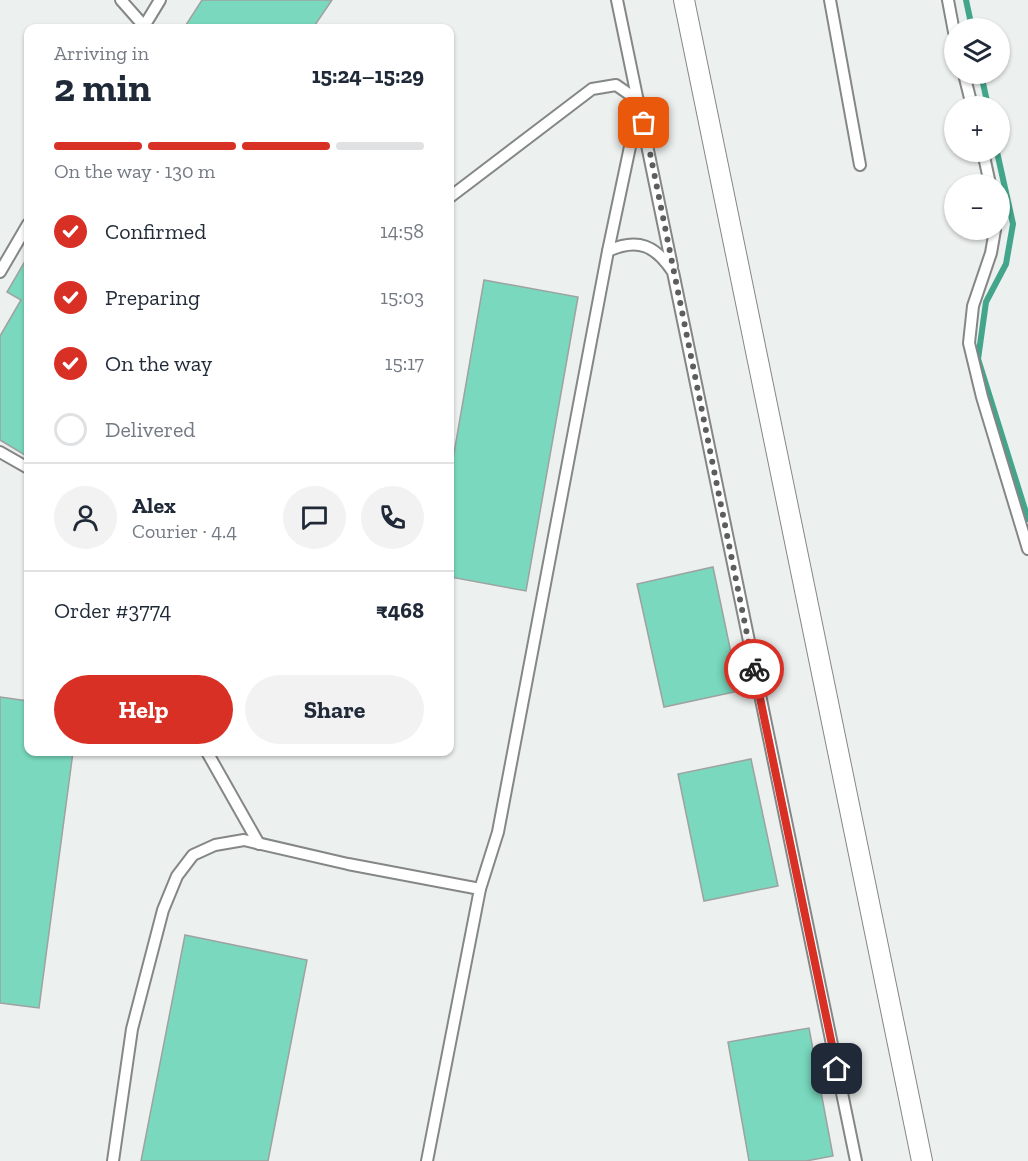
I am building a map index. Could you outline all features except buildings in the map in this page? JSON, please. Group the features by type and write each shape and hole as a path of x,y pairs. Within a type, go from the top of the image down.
{"street":[{"path":"684,0 922,1161"}],"lane":[{"path":"121,0 141,24"},
{"path":"146,24 160,0"},
{"path":"617,0 856,1161"},
{"path":"830,0 860,165"},
{"path":"948,0 951,18"},
{"path":"454,194 592,89 616,85 639,101"},
{"path":"427,1161 480,889 498,832 608,251 639,101"},
{"path":"0,272 24,231"},
{"path":"993,240 973,306 969,343 982,398 1028,549"},
{"path":"608,251 623,244 642,244 662,255 673,272"},
{"path":"0,452 24,466"},
{"path":"209,756 259,843"},
{"path":"113,1161 132,1029 163,910 177,876 194,855 215,845 244,840 348,864 480,889"}],"waterway":[{"path":"966,0 970,18"},
{"path":"983,84 986,96"},
{"path":"999,162 1013,224 1006,264 986,302 978,359 1028,519"}],"way so far":[{"path":"644,123 754,669"}],"route":[{"path":"754,669 837,1069"}]}
